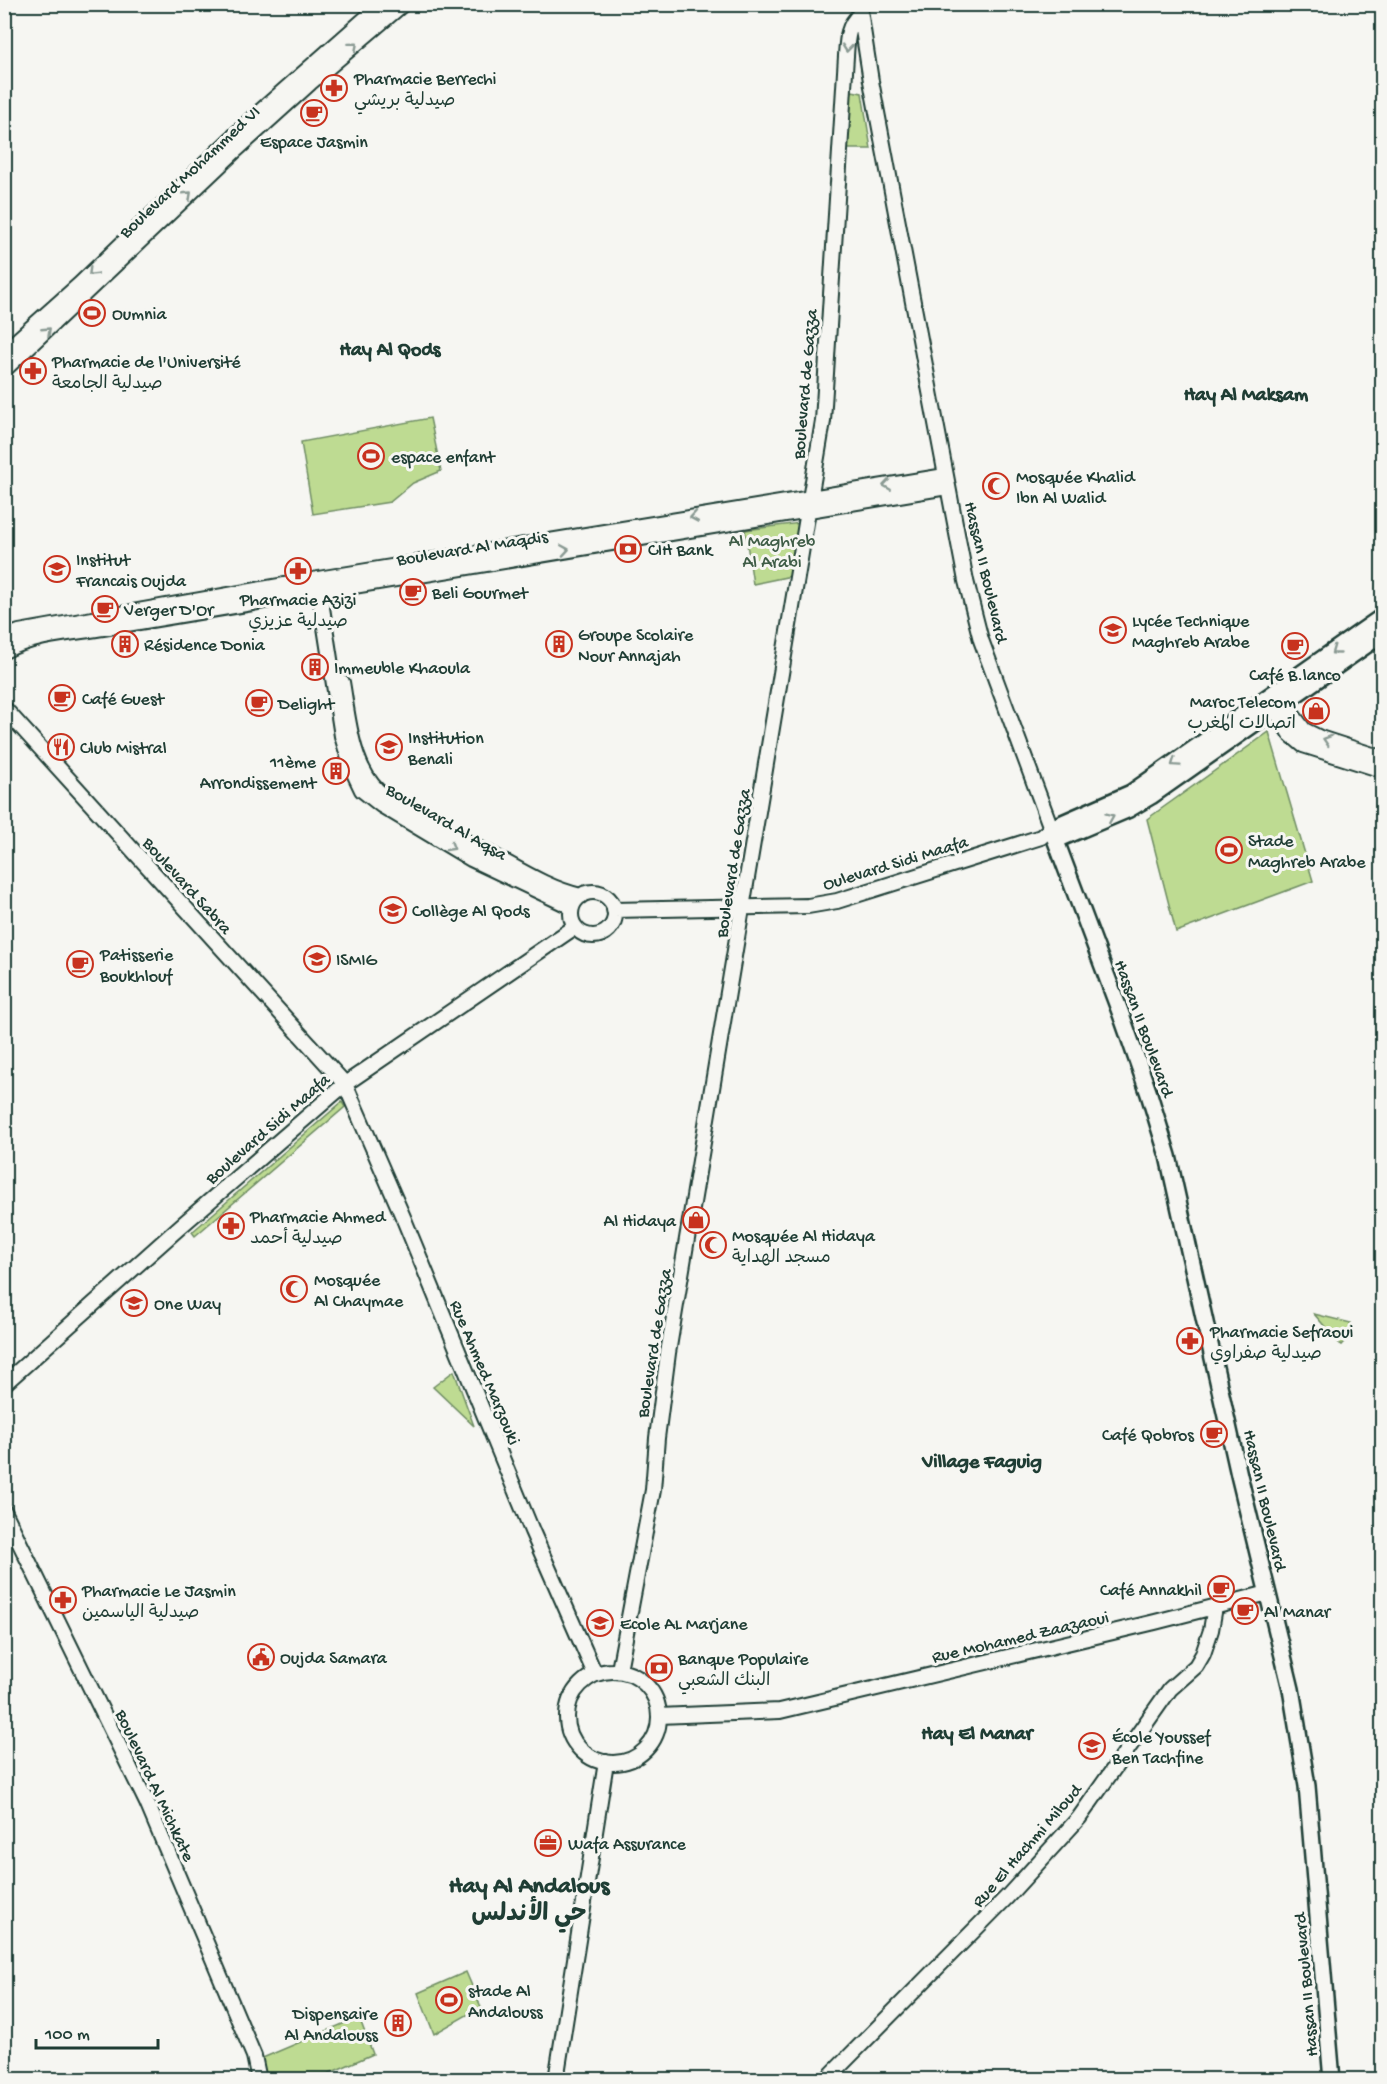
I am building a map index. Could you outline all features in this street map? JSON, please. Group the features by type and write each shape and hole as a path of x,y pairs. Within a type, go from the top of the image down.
{"main road":[{"name":"Boulevard Mohammed VI","path":"4,352 78,285 255,116 382,4"},
{"name":"Boulevard Mohammed VI","path":"4,370 236,150 403,4"},
{"name":"Hassan II Boulevard","path":"859,9 946,482 966,581 981,640 1049,835 1141,1072 1168,1156 1291,1689 1305,1771 1332,2079"},
{"name":"Boulevard de Gazza","path":"619,1670 653,1490 668,1353 823,421 844,85 849,29 859,9"},
{"path":"844,85 871,81"},
{"name":"Boulevard Al Maqdis","path":"4,638 19,632 102,623 322,584 946,482"},
{"path":"322,584 352,736 362,766 373,787 388,798 476,847 568,893 576,902"},
{"path":"1049,835 1141,802 1383,617"},
{"name":"Boulevard Al Maqdis","path":"4,651 34,640 102,623"},
{"path":"1276,701 1383,634"},
{"path":"1276,701 1310,734 1383,758"},
{"path":"1276,701 1290,734 1303,745 1383,770"},
{"name":"Boulevard Sabra","path":"4,708 345,1084"},
{"name":"Oulevard Sidi Maafa","path":"614,910 808,906 837,901 1049,835"},
{"path":"591,893 601,894 614,910 612,923 601,934 587,935 575,927 571,916 576,902 591,893"},
{"name":"Boulevard Sidi Maafa","path":"4,1384 182,1225 345,1084 575,927"},
{"name":"Rue Ahmed Marzouki","path":"345,1084 403,1217 532,1531 595,1674"},
{"name":"Boulevard Al Michkate","path":"4,1511 147,1803 254,2056 259,2079"},
{"name":"Rue Mohamed Zaazaoui","path":"659,1716 780,1711 1268,1593"},
{"name":"Rue El Hachmi Miloud","path":"826,2079 999,1906 1079,1818 1170,1689 1199,1661 1211,1630 1215,1607"},
{"path":"619,1670 633,1675 648,1687 657,1703 659,1716 656,1733 644,1751 623,1762 606,1762 588,1756 578,1746 570,1734 567,1721 568,1707 581,1683 595,1674 619,1670"},
{"path":"556,2079 606,1762"}],"green space":[{"path":"852,91 862,93 871,149 847,149 847,105"},
{"name":"espace enfant","path":"430,418 441,471 413,483 390,502 313,514 301,442"},
{"name":"Al Maghreb Al Arabi","path":"800,523 791,576 753,584 745,530"},
{"name":"Stade Maghreb Arabe","path":"1269,732 1313,881 1176,932 1147,819"},
{"path":"342,1102 345,1107 195,1236 192,1232"},
{"path":"1314,1314 1351,1323 1350,1335 1341,1345"},
{"path":"454,1371 474,1426 433,1387"},
{"name":"stade Al Andalouss","path":"466,1972 481,2007 434,2034 418,1993"},
{"path":"359,2017 373,2054 316,2079 264,2079 258,2060"}],"place":[{"name":"Pharmacie Berrechi صيدلية بريشي","path":"334,88"},
{"name":"Espace Jasmin","path":"314,113"},
{"name":"Oumnia","path":"92,313"},
{"name":"Pharmacie de l'Université صيدلية الجامعة","path":"33,371"},
{"name":"espace enfant","path":"371,456"},
{"name":"Mosquée Khalid Ibn Al Walid","path":"996,486"},
{"name":"CIH Bank","path":"628,549"},
{"name":"Institut Francais Oujda","path":"57,569"},
{"name":"Pharmacie Azizi صيدلية عزيزي","path":"298,571"},
{"name":"Beli Gourmet","path":"413,592"},
{"name":"Verger D'Or","path":"105,609"},
{"name":"Lycée Technique Maghreb Arabe","path":"1113,630"},
{"name":"Résidence Donia","path":"125,644"},
{"name":"Groupe Scolaire Nour Annajah","path":"559,644"},
{"name":"Café B.lanco","path":"1295,646"},
{"name":"Immeuble Khaoula","path":"315,667"},
{"name":"Café Guest","path":"62,698"},
{"name":"Delight","path":"259,703"},
{"name":"Maroc Telecom اتصالات المغرب","path":"1316,711"},
{"name":"Club Mistral","path":"61,747"},
{"name":"Institution Benali","path":"389,747"},
{"name":"11ème Arrondissement","path":"336,771"},
{"name":"Stade Maghreb Arabe","path":"1229,850"},
{"name":"Collège Al Qods","path":"393,910"},
{"name":"ISMIG","path":"317,959"},
{"name":"Patisserie Boukhlouf","path":"80,964"},
{"name":"Al Hidaya","path":"696,1220"},
{"name":"Pharmacie Ahmed صيدلية أحمد","path":"231,1226"},
{"name":"Mosquée Al Hidaya مسجد الهداية","path":"713,1245"},
{"name":"Mosquée Al Chaymae","path":"294,1289"},
{"name":"One Way","path":"134,1303"},
{"name":"Pharmacie Sefraoui صيدلية صفراوي","path":"1190,1341"},
{"name":"Café Qobros","path":"1214,1434"},
{"name":"Café Annakhil","path":"1221,1589"},
{"name":"Pharmacie Le Jasmin صيدلية الياسمين","path":"63,1600"},
{"name":"Al Manar","path":"1245,1611"},
{"name":"Ecole AL Marjane","path":"600,1623"},
{"name":"Oujda Samara","path":"261,1657"},
{"name":"Banque Populaire البنك الشعبي","path":"659,1668"},
{"name":"École Youssef Ben Tachfine","path":"1092,1746"},
{"name":"Wafa Assurance","path":"548,1843"},
{"name":"stade Al Andalouss","path":"449,2000"},
{"name":"Dispensaire Al Andalouss","path":"398,2023"}],"district":[{"name":"Hay Al Qods","path":"390,348"},
{"name":"Hay Al Maksam","path":"1246,393"},
{"name":"Village Faguig","path":"982,1460"},
{"name":"Hay El Manar","path":"977,1732"},
{"name":"Hay Al Andalous حي الأندلس","path":"529,1898"}]}
